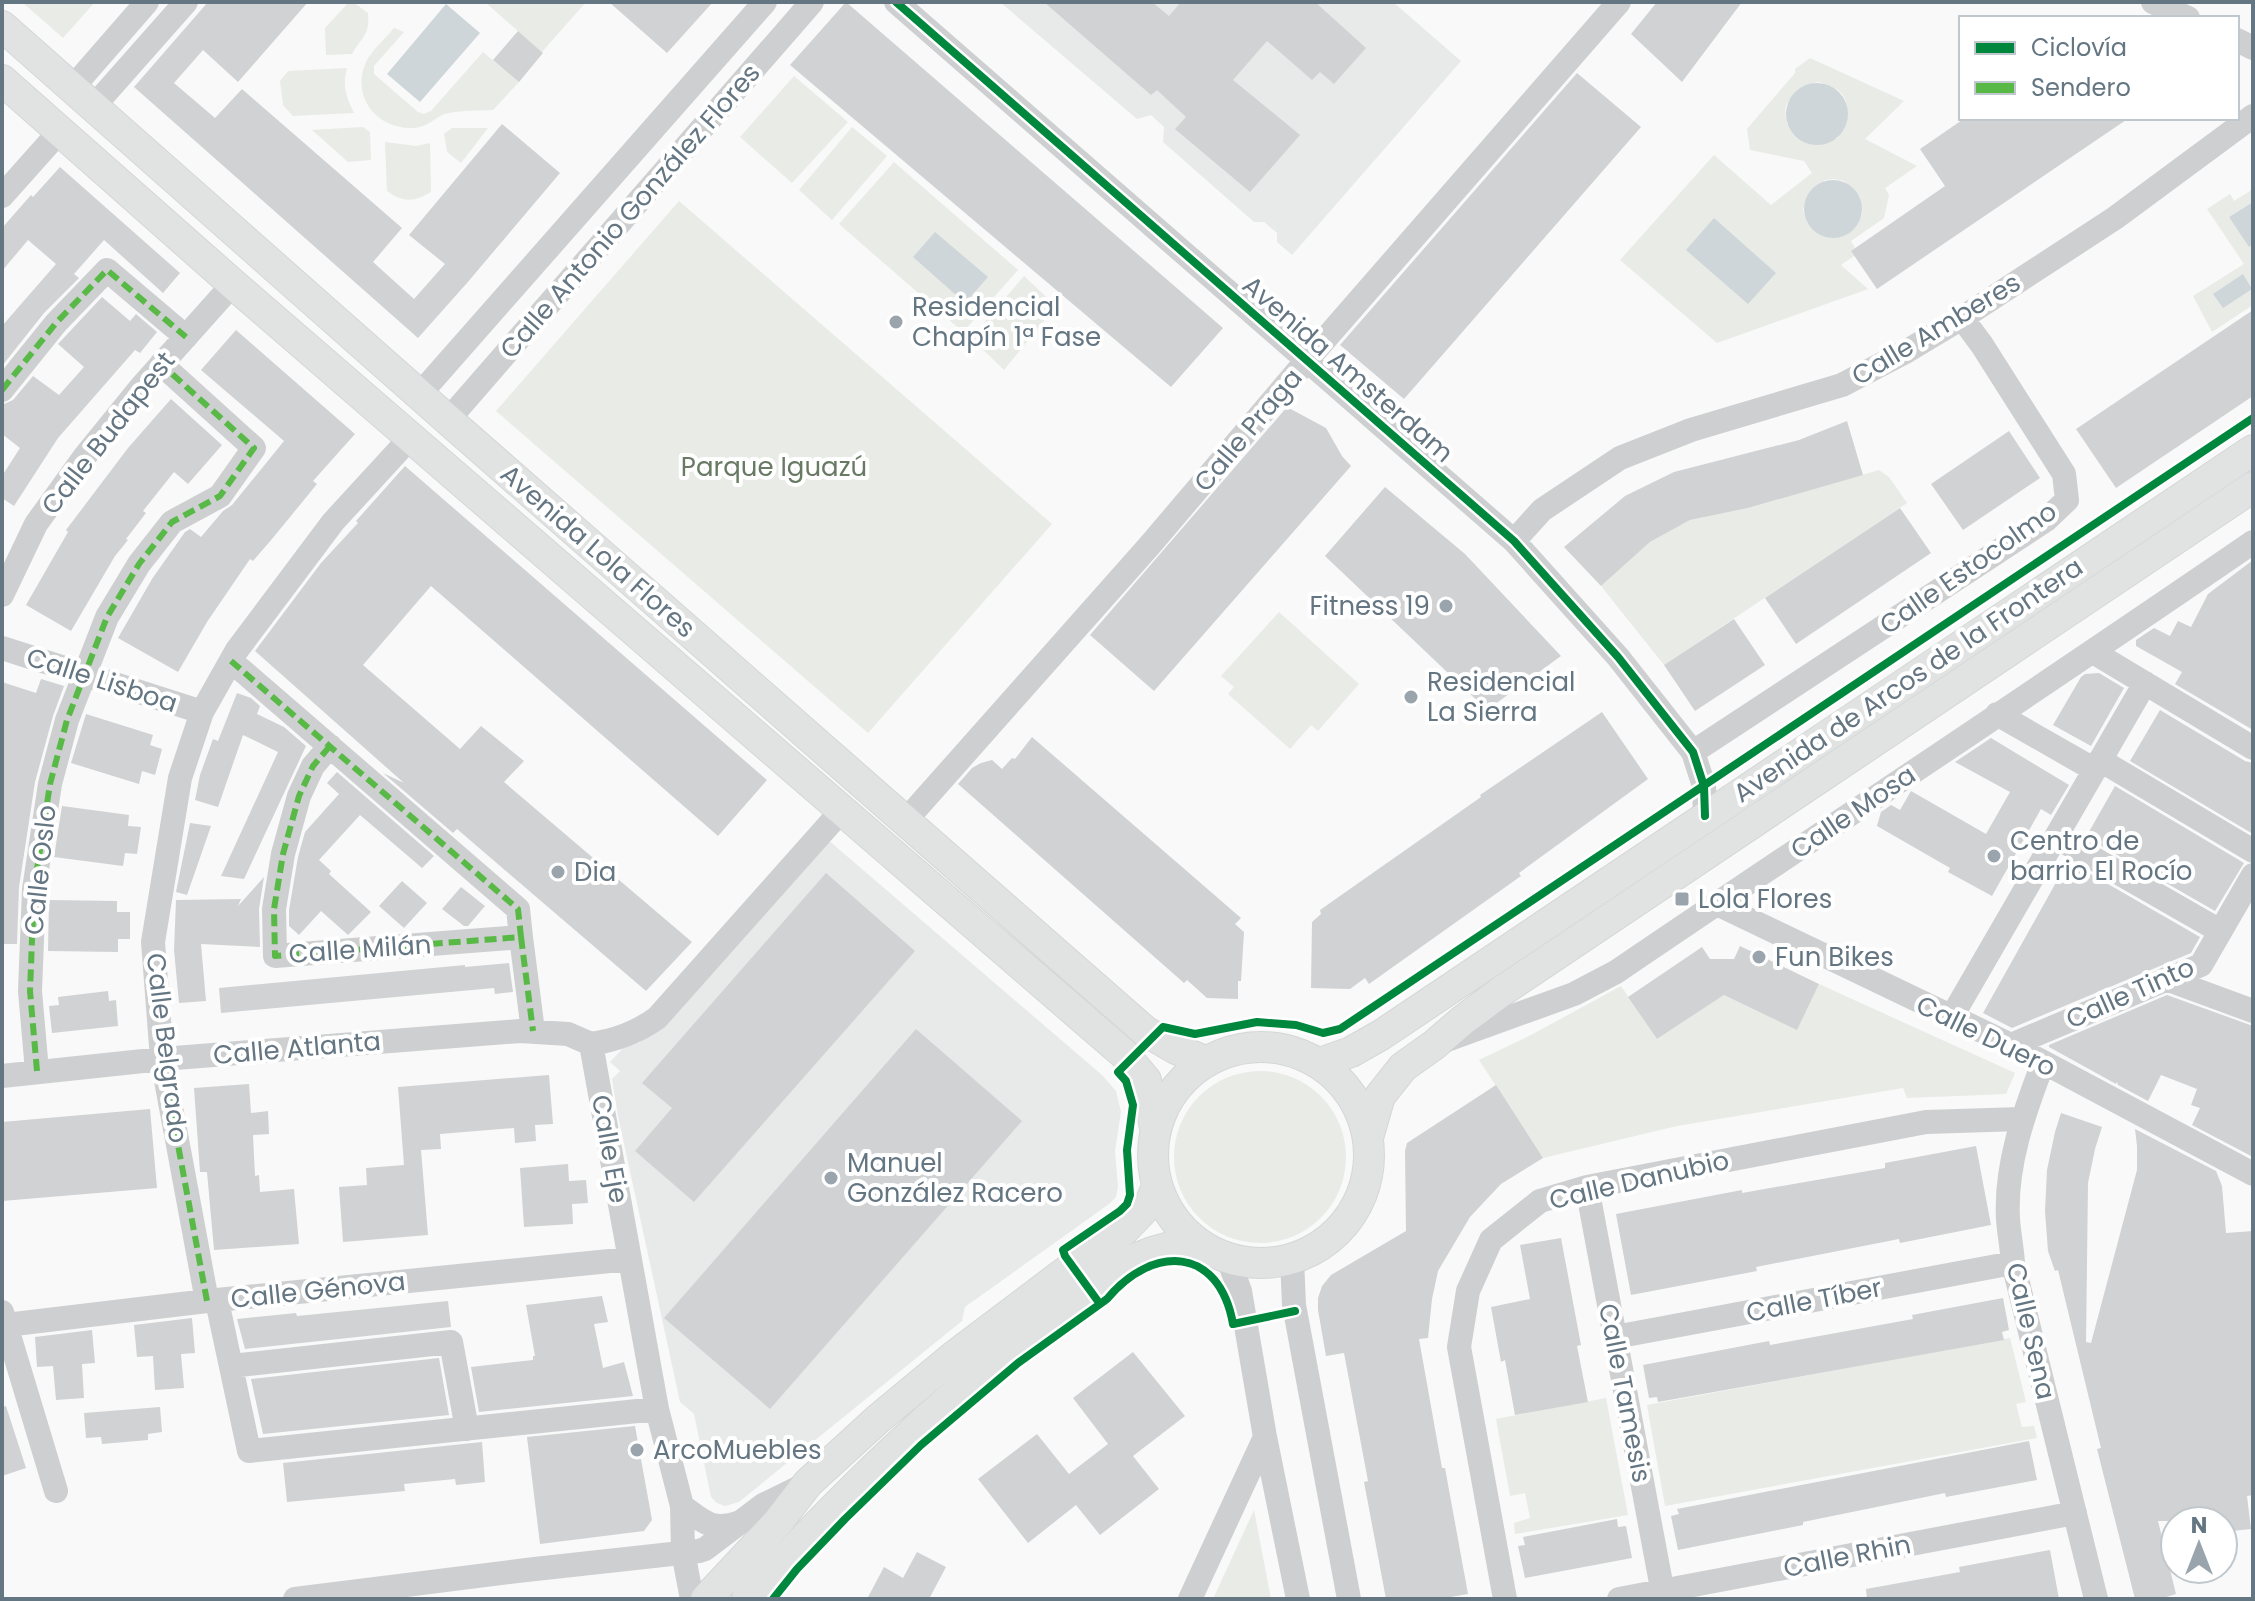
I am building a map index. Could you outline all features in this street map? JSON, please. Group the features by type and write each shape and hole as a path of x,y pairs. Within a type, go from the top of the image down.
{"main road":[{"name":"Avenida Lola Flores","path":"2,26 1145,1031 1205,1061"},
{"name":"Avenida Lola Flores","path":"2,80 233,284 1130,1060 1146,1080 1155,1128"},
{"name":"Avenida de Arcos de la Frontera","path":"1320,1063 1351,1052 1381,1035 2253,450"},
{"name":"Avenida de Arcos de la Frontera","path":"1369,1134 1380,1096 1403,1067 1502,991 2253,487"},
{"path":"1261,1046 1285,1049 1320,1063 1342,1081 1355,1099 1369,1134 1367,1183 1360,1201 1338,1232 1322,1246 1292,1259 1266,1264 1228,1259 1195,1242 1174,1221 1157,1187 1152,1165 1155,1128 1171,1093 1205,1061 1223,1053 1261,1046"},
{"path":"706,1599 778,1522 808,1483 878,1419 954,1356 1123,1231 1150,1203 1157,1187"},
{"path":"747,1599 888,1453 980,1372 1118,1269 1147,1254 1195,1242"}],"street":[{"path":"84,96 147,2"},
{"path":"84,96 186,2"},
{"name":"Calle Antonio González Flores","path":"419,395 765,2"},
{"name":"Calle Antonio González Flores","path":"448,420 812,2"},
{"name":"Avenida Amsterdam","path":"896,2 1514,541 1618,657 1693,752 1704,786 1705,816"},
{"name":"Calle Praga","path":"906,820 1150,545 1619,2"},
{"path":"2153,2 2184,16"},
{"name":"Calle Amberes","path":"1514,541 1542,510 1620,458 1691,430 1842,385 1907,351 2115,218 2253,116"},
{"path":"2,196 60,131"},
{"path":"2,390 56,323 107,270 186,337"},
{"name":"Calle Budapest","path":"2,595 36,524 85,456 233,284"},
{"name":"Calle Estocolmo","path":"1693,752 2046,520 2067,500 2064,474 1962,318"},
{"name":"Calle Oslo","path":"37,1071 30,991 34,889 50,784 83,674 107,617 139,564 172,522 220,496 254,448 161,364"},
{"name":"Calle Belgrado","path":"411,437 333,522 273,599 231,661 202,712 180,778 153,942 162,1059 212,1301 231,1366 249,1451 467,1429"},
{"name":"Calle Mosa","path":"1434,1045 1574,994 1616,972 2253,542"},
{"name":"Calle Lisboa","path":"2,648 202,712"},
{"path":"2093,652 2253,748"},
{"path":"231,661 518,909 533,1031"},
{"path":"1951,1018 2145,683"},
{"path":"1997,714 2098,765 2253,851"},
{"name":"Calle Milán","path":"330,746 313,766 299,796 283,854 274,909 275,956 521,937"},
{"path":"591,1044 616,1040 637,1032 657,1018 843,809"},
{"path":"2056,837 2220,931"},
{"name":"Calle Tinto","path":"2011,1045 2201,965 2253,875"},
{"name":"Calle Duero","path":"1717,904 2011,1045 2253,1174"},
{"path":"2166,979 2253,1011"},
{"name":"Calle Atlanta","path":"2,1076 162,1059 520,1031 568,1034 591,1044"},
{"name":"Calle Eje","path":"591,1044 657,1409 682,1506 683,1552 692,1599"},
{"name":"Calle Sena","path":"2043,1063 2021,1119 2011,1170 2008,1218 2013,1263 2096,1599"},
{"name":"Calle Danubio","path":"1505,1599 1459,1347 1468,1291 1491,1240 1540,1201 1587,1187 1926,1122 2021,1119"},
{"name":"Calle Tamesis","path":"1587,1187 1663,1595"},
{"name":"Calle Génova","path":"4,1318 212,1301 630,1259"},
{"path":"1228,1259 1240,1291 1265,1437 1298,1599"},
{"path":"1292,1259 1294,1305 1349,1599"},
{"name":"Calle Tíber","path":"1615,1337 2013,1263"},
{"path":"4,1318 56,1491"},
{"path":"231,1366 451,1342 467,1429 657,1409"},
{"path":"1190,1599 1265,1437"},
{"path":"295,1599 481,1588 705,1549 763,1505 808,1483"},
{"path":"682,1506 712,1526 727,1527 743,1521"},
{"name":"Calle Rhin","path":"1619,1599 1663,1595 2075,1513"}],"shaded area":[{"path":"1000,2 1393,2 1461,61 1292,255 1277,242 1277,233 1264,222 1254,222 1163,142 1164,127 1151,115 1137,119"},
{"path":"446,4 480,33 420,102 387,74"},
{"path":"1811,83 1823,83 1839,92 1846,102 1846,126 1839,136 1823,145 1811,145 1791,131 1786,120 1786,108 1800,88"},
{"path":"1833,180 1854,188 1862,209 1854,230 1833,238 1812,230 1804,209 1812,188"},
{"path":"2253,202 2253,245 2249,247 2229,217"},
{"path":"1714,218 1776,273 1748,304 1686,250"},
{"path":"935,232 988,277 965,303 913,257"},
{"path":"2243,274 2252,289 2223,308 2213,294"},
{"path":"827,839 1102,1075 1116,1091 1121,1112 1115,1151 1118,1187 1116,1197 1109,1204 965,1307 962,1321 739,1502 725,1506 711,1497 694,1414 680,1402 618,1116 612,1079 620,1071 610,1062 628,1043 639,1043"}],"green space":[{"path":"22,2 95,2 63,38"},
{"path":"349,2 368,13 366,31 352,54 326,55 325,28"},
{"path":"485,2 586,2 542,52"},
{"path":"394,28 404,32 374,66 374,74 418,112 424,114 431,111 483,52 519,82 493,110 449,113 416,128 386,122 376,115 364,97 362,74 375,49"},
{"path":"1810,58 1904,101 1865,139 1917,166 1885,188 1889,195 1884,218 1851,241 1855,248 1851,251 1854,256 1841,265 1868,289 1717,343 1620,260 1714,155 1771,205 1812,173 1804,161 1750,150 1747,129 1795,73 1795,69","holes":["1819,82 1839,91 1844,97 1846,111 1838,138 1818,145 1787,123 1785,111 1797,92","1825,180 1844,181 1862,208 1860,219 1834,238 1813,230 1803,209"]},
{"path":"347,68 346,91 354,113 293,116 283,105 280,81 288,71"},
{"path":"794,76 848,122 792,183 740,137"},
{"path":"363,127 370,132 371,160 348,162 312,130"},
{"path":"852,127 887,156 832,220 799,190"},
{"path":"452,128 488,128 461,163 447,152 444,134"},
{"path":"385,142 416,146 430,143 431,192 409,200 387,191"},
{"path":"894,162 1018,270 963,332 839,224"},
{"path":"2253,189 2253,202 2229,217 2250,247 2253,245 2253,305 2212,332 2193,296 2244,264 2207,209 2230,194 2234,201"},
{"name":"Parque Iguazú","path":"679,201 1052,524 868,733 496,411"},
{"path":"1024,276 1056,306 1004,370 971,338"},
{"path":"1879,470 1889,477 1907,503 1664,665 1601,586 1650,542 1690,520 1748,508"},
{"path":"1279,612 1359,684 1318,731 1311,725 1290,749 1228,694 1234,687 1221,676"},
{"path":"1819,984 2015,1073 2006,1094 1907,1098 1903,1088 1677,1126 1543,1158 1479,1060 1621,986 1657,1039 1724,995 1797,1029"},
{"path":"1260,1071 1293,1078 1321,1096 1339,1124 1346,1157 1339,1190 1321,1218 1293,1236 1260,1243 1227,1236 1199,1218 1181,1190 1174,1157 1181,1124 1199,1096 1227,1078"},
{"path":"2010,1338 2026,1402 2016,1404 2022,1427 2034,1426 2037,1438 1665,1506 1647,1405"},
{"path":"1606,1398 1628,1515 1515,1534 1514,1523 1530,1518 1525,1493 1510,1496 1496,1419"},
{"path":"1254,1510 1271,1599 1213,1599"}],"building":[{"path":"208,2 308,2 238,82 203,50 174,83 215,118 242,89 402,228 373,262 414,299 445,264 409,235 502,124 560,173 418,338 134,87"},
{"path":"609,2 713,2 667,53"},
{"path":"846,2 1223,328 1171,387 790,65"},
{"path":"1044,2 1152,2 1169,16 1181,2 1315,2 1366,48 1334,84 1320,72 1312,80 1267,41 1233,80 1300,135 1250,192 1175,129 1186,117 1157,90 1151,95"},
{"path":"1657,2 1742,2 1682,82 1631,34"},
{"path":"518,31 543,53 519,82 493,60"},
{"path":"1577,73 1641,127 1404,399 1340,345"},
{"path":"1962,120 2126,120 1877,289 1851,251 1945,186 1920,149"},
{"path":"60,167 180,273 163,293 104,240 74,274 79,278 44,313 2,366 2,326 56,264 28,240 2,271 2,228"},
{"path":"102,297 130,321 136,314 157,332 140,353 135,350 58,438 14,506 2,498 2,476 20,448 2,434 2,405 13,400 33,376 59,395 84,367 58,344"},
{"path":"2253,310 2253,396 2116,488 2076,429"},
{"path":"236,330 355,434 313,481 317,484 272,539 253,561 250,559 207,622 178,672 118,638 152,579 185,532 190,529 201,537 232,505 284,441 201,370"},
{"path":"171,399 222,445 188,484 174,472 143,511 146,513 115,556 71,631 26,605 68,532 66,530 128,448"},
{"path":"1287,407 1326,428 1351,466 1154,691 1090,635"},
{"path":"1847,421 1863,475 1748,508 1690,520 1650,542 1601,586 1564,547 1625,496 1674,472 1799,440"},
{"path":"2009,431 2040,478 1963,530 1931,484"},
{"path":"405,466 767,780 718,836 431,586 363,665 460,749 481,726 524,761 504,782 692,942 646,991 457,829 453,833 383,773 404,783 255,651 321,563"},
{"name":"Fitness 19","path":"1385,487 1465,554 1561,656 1487,710 1325,556"},
{"path":"1900,508 1931,553 1796,644 1765,598"},
{"path":"2253,560 2253,730 2175,684 2182,672 2136,646 2136,640 2154,628 2170,636 2178,621 2191,627 2208,594"},
{"path":"1734,619 1765,665 1695,711 1664,665"},
{"path":"2099,673 2124,688 2091,746 2053,725 2081,677"},
{"path":"41,679 64,686 35,782 19,887 17,944 2,944 2,682 36,693"},
{"path":"237,693 251,698 260,706 257,714 284,727 306,746 244,879 221,876 278,752 243,735 218,807 195,800 213,739 218,741"},
{"path":"2160,710 2253,763 2253,834 2130,761"},
{"path":"1602,712 1648,779 1519,873 1521,876 1369,984 1365,978 1350,989 1311,988 1312,922 1321,914 1320,910"},
{"path":"86,714 153,735 150,745 162,749 155,775 142,771 139,784 71,763"},
{"path":"1032,737 1241,918 1235,924 1244,932 1238,999 1207,998 1187,980 1184,983 958,784 981,763 992,760 1002,769 1012,758 1015,759"},
{"path":"1991,738 2069,785 2051,815 2041,809 1992,896 1877,826 1881,812 1891,805 1900,810 1911,791 1986,834 2010,792 1955,762"},
{"path":"337,772 434,856 422,868 360,815 319,860 331,871 329,874 371,912 348,935 321,911 299,935 289,926 298,857 305,832 339,794 327,783"},
{"path":"2115,786 2244,863 2215,911 2086,837"},
{"path":"62,806 129,815 128,826 141,827 137,854 125,853 123,866 54,857"},
{"path":"190,823 211,826 187,895 176,892"},
{"path":"2068,861 2200,937 2191,953 2012,1028 1983,1013"},
{"path":"826,873 915,951 694,1202 635,1151 672,1108 642,1083"},
{"path":"264,877 259,909 260,947 201,944 206,1001 179,1003 174,950 176,900 241,899 238,906"},
{"path":"402,881 427,903 404,928 379,906"},
{"path":"461,887 485,906 468,926 442,909"},
{"path":"49,900 117,901 117,912 130,912 130,939 118,939 118,952 48,951"},
{"path":"1740,946 1819,984 1797,1030 1724,995 1657,1039 1628,997 1702,947 1710,959 1734,959"},
{"path":"509,963 513,992 495,994 494,988 221,1013 219,988"},
{"path":"108,991 109,1001 116,1000 118,1026 52,1033 49,1006 59,1005 58,997"},
{"path":"2167,995 2253,1026 2253,1157 2192,1125 2200,1108 2191,1105 2197,1089 2161,1075 2148,1101 2049,1047"},
{"path":"916,1029 1022,1121 770,1409 664,1318"},
{"path":"549,1075 553,1124 535,1125 536,1141 515,1143 514,1128 440,1134 441,1149 421,1150 428,1235 343,1242 339,1187 367,1185 366,1168 404,1165 398,1087"},
{"path":"249,1084 251,1113 268,1111 269,1134 253,1135 255,1176 259,1175 260,1192 294,1189 299,1244 214,1250 207,1172 200,1172 194,1088"},
{"path":"1496,1085 1543,1158 1501,1184 1470,1217 1438,1271 1428,1338 1419,1339 1468,1594 1439,1599 1386,1599 1344,1353 1326,1356 1318,1298 1322,1286 1331,1275 1406,1231 1407,1143"},
{"path":"150,1109 157,1188 2,1201 2,1122"},
{"path":"2061,1113 2102,1127 2088,1183 2086,1342 2091,1343 2137,1170 2135,1129 2216,1171 2222,1186 2226,1233 2253,1231 2253,1495 2247,1496 2251,1529 2239,1530 2239,1505 2159,1505 2159,1585 2174,1585 2176,1594 2160,1599 2135,1599 2097,1449 2101,1448 2058,1270 2055,1271 2048,1251 2045,1211 2047,1170"},
{"path":"1976,1146 1991,1225 1900,1243 1899,1239 1631,1295 1616,1214 1742,1190 1742,1193 1885,1168 1885,1163"},
{"path":"568,1164 569,1181 586,1180 588,1203 572,1204 573,1224 524,1227 520,1168"},
{"path":"1561,1238 1588,1402 1515,1415 1491,1307 1530,1299 1520,1245"},
{"path":"602,1296 608,1322 594,1324 603,1368 624,1362 633,1396 479,1412 471,1367 533,1360 535,1356 526,1305"},
{"path":"2003,1298 2009,1330 2002,1332 2004,1340 1658,1402 1657,1397 1649,1398 1643,1365 1769,1341 1770,1345 1913,1319 1912,1315"},
{"path":"448,1301 451,1327 245,1349 237,1319 296,1313 297,1316"},
{"path":"192,1318 195,1353 181,1354 184,1388 155,1390 153,1356 137,1357 134,1325"},
{"path":"92,1330 95,1363 82,1364 84,1398 56,1400 53,1366 37,1367 35,1337"},
{"path":"1133,1352 1185,1416 1133,1456 1159,1489 1100,1535 1076,1505 1028,1543 978,1479 1037,1434 1069,1474 1108,1444 1073,1398"},
{"path":"439,1358 449,1415 263,1434 251,1379"},
{"path":"6,1406 26,1468 2,1476 2,1407"},
{"path":"160,1407 162,1432 148,1434 148,1440 102,1444 101,1437 86,1438 84,1413"},
{"path":"635,1426 652,1520 644,1531 540,1544 527,1437"},
{"path":"2029,1441 2037,1480 1946,1497 1945,1493 1678,1550 1671,1516 1679,1514 1677,1509"},
{"path":"482,1442 485,1482 456,1485 455,1479 404,1484 405,1491 287,1502 283,1463"},
{"path":"1617,1519 1618,1527 1626,1526 1632,1558 1525,1578 1518,1546 1525,1545 1523,1537"},
{"path":"2050,1550 2059,1599 1867,1599 1866,1589 1960,1572 1959,1567"},
{"path":"917,1552 946,1567 929,1599 867,1599 884,1567 903,1578"}],"marked path":[{"path":"2,390 56,323 107,270 186,337"},
{"path":"37,1071 30,991 34,889 50,784 67,720 107,617 139,564 172,522 220,496 254,448 161,364"},
{"path":"231,661 518,909 521,937 275,956 274,909 283,854 299,796 313,766 330,746"},
{"path":"521,937 533,1031"},
{"path":"162,1059 207,1301"}],"cycle path":[{"path":"896,2 1514,541 1618,657 1693,752 1704,786 1705,816"},
{"path":"1100,1304 1063,1250 1127,1204 1130,1195 1127,1150 1133,1105 1126,1081 1118,1072 1163,1027 1195,1034 1257,1022 1296,1025 1323,1033 1340,1029 2253,418"},
{"path":"773,1599 845,1519 921,1445 1018,1363 1144,1269 1163,1262 1182,1262 1199,1267 1214,1279 1225,1298 1233,1324 1295,1311"}],"place":[{"name":"Residencial Chapín 1ª Fase","path":"896,322"},
{"name":"Fitness 19","path":"1446,606"},
{"name":"Residencial La Sierra","path":"1411,697"},
{"name":"Centro de barrio El Rocío","path":"1994,856"},
{"name":"Dia","path":"558,872"},
{"name":"Lola Flores","path":"1682,899"},
{"name":"Fun Bikes","path":"1759,957"},
{"name":"Manuel González Racero","path":"831,1178"},
{"name":"ArcoMuebles","path":"637,1450"}]}
